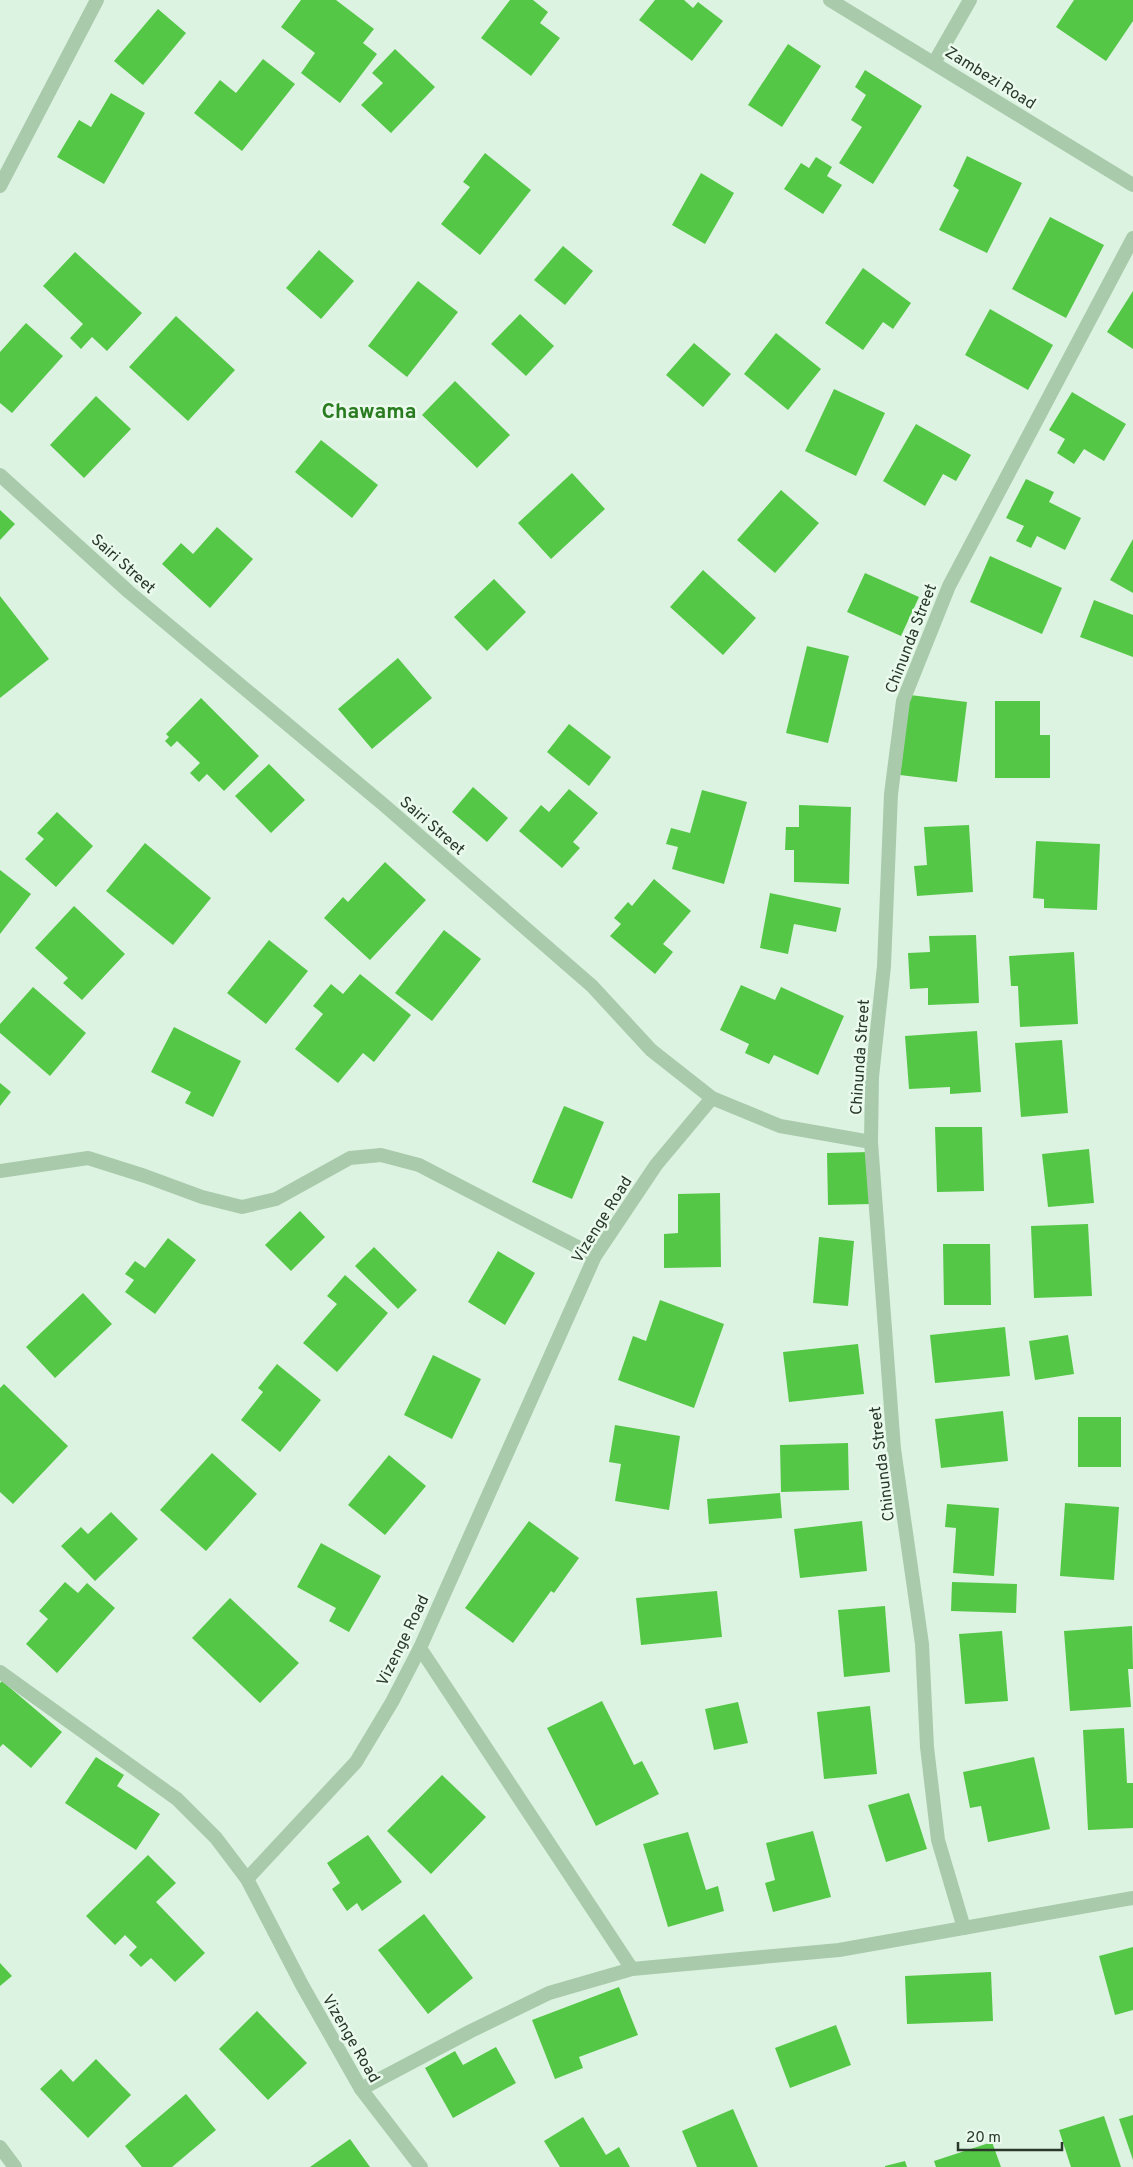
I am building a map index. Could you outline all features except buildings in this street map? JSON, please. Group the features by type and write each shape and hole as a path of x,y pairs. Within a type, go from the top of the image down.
{"street":[{"path":"1,182 97,0"},
{"name":"Zambezi Road","path":"830,0 1133,185"},
{"path":"934,63 970,0"},
{"name":"Chinunda Street","path":"964,1928 938,1840 927,1747 922,1644 894,1449 871,1142 872,1078 884,966 891,794 903,701 949,586 1133,238"},
{"name":"Sairi Street","path":"0,475 129,592 392,812 584,980 651,1050 712,1098 780,1126 871,1142"},
{"name":"Vizenge Road","path":"422,2167 361,2089 302,1985 247,1879 356,1762 392,1702 420,1648 595,1256 656,1164 712,1098"},
{"path":"0,1171 88,1158 202,1197 242,1207 276,1199 350,1158 381,1155 419,1165 595,1256"},
{"path":"420,1648 632,1969"},
{"path":"0,1672 177,1798 216,1838 247,1879"},
{"path":"361,2089 471,2030 549,1993 632,1969 839,1950 1133,1898"},
{"path":"0,2147 15,2167"}],"district":[{"name":"Chawama","path":"369,411"}]}
